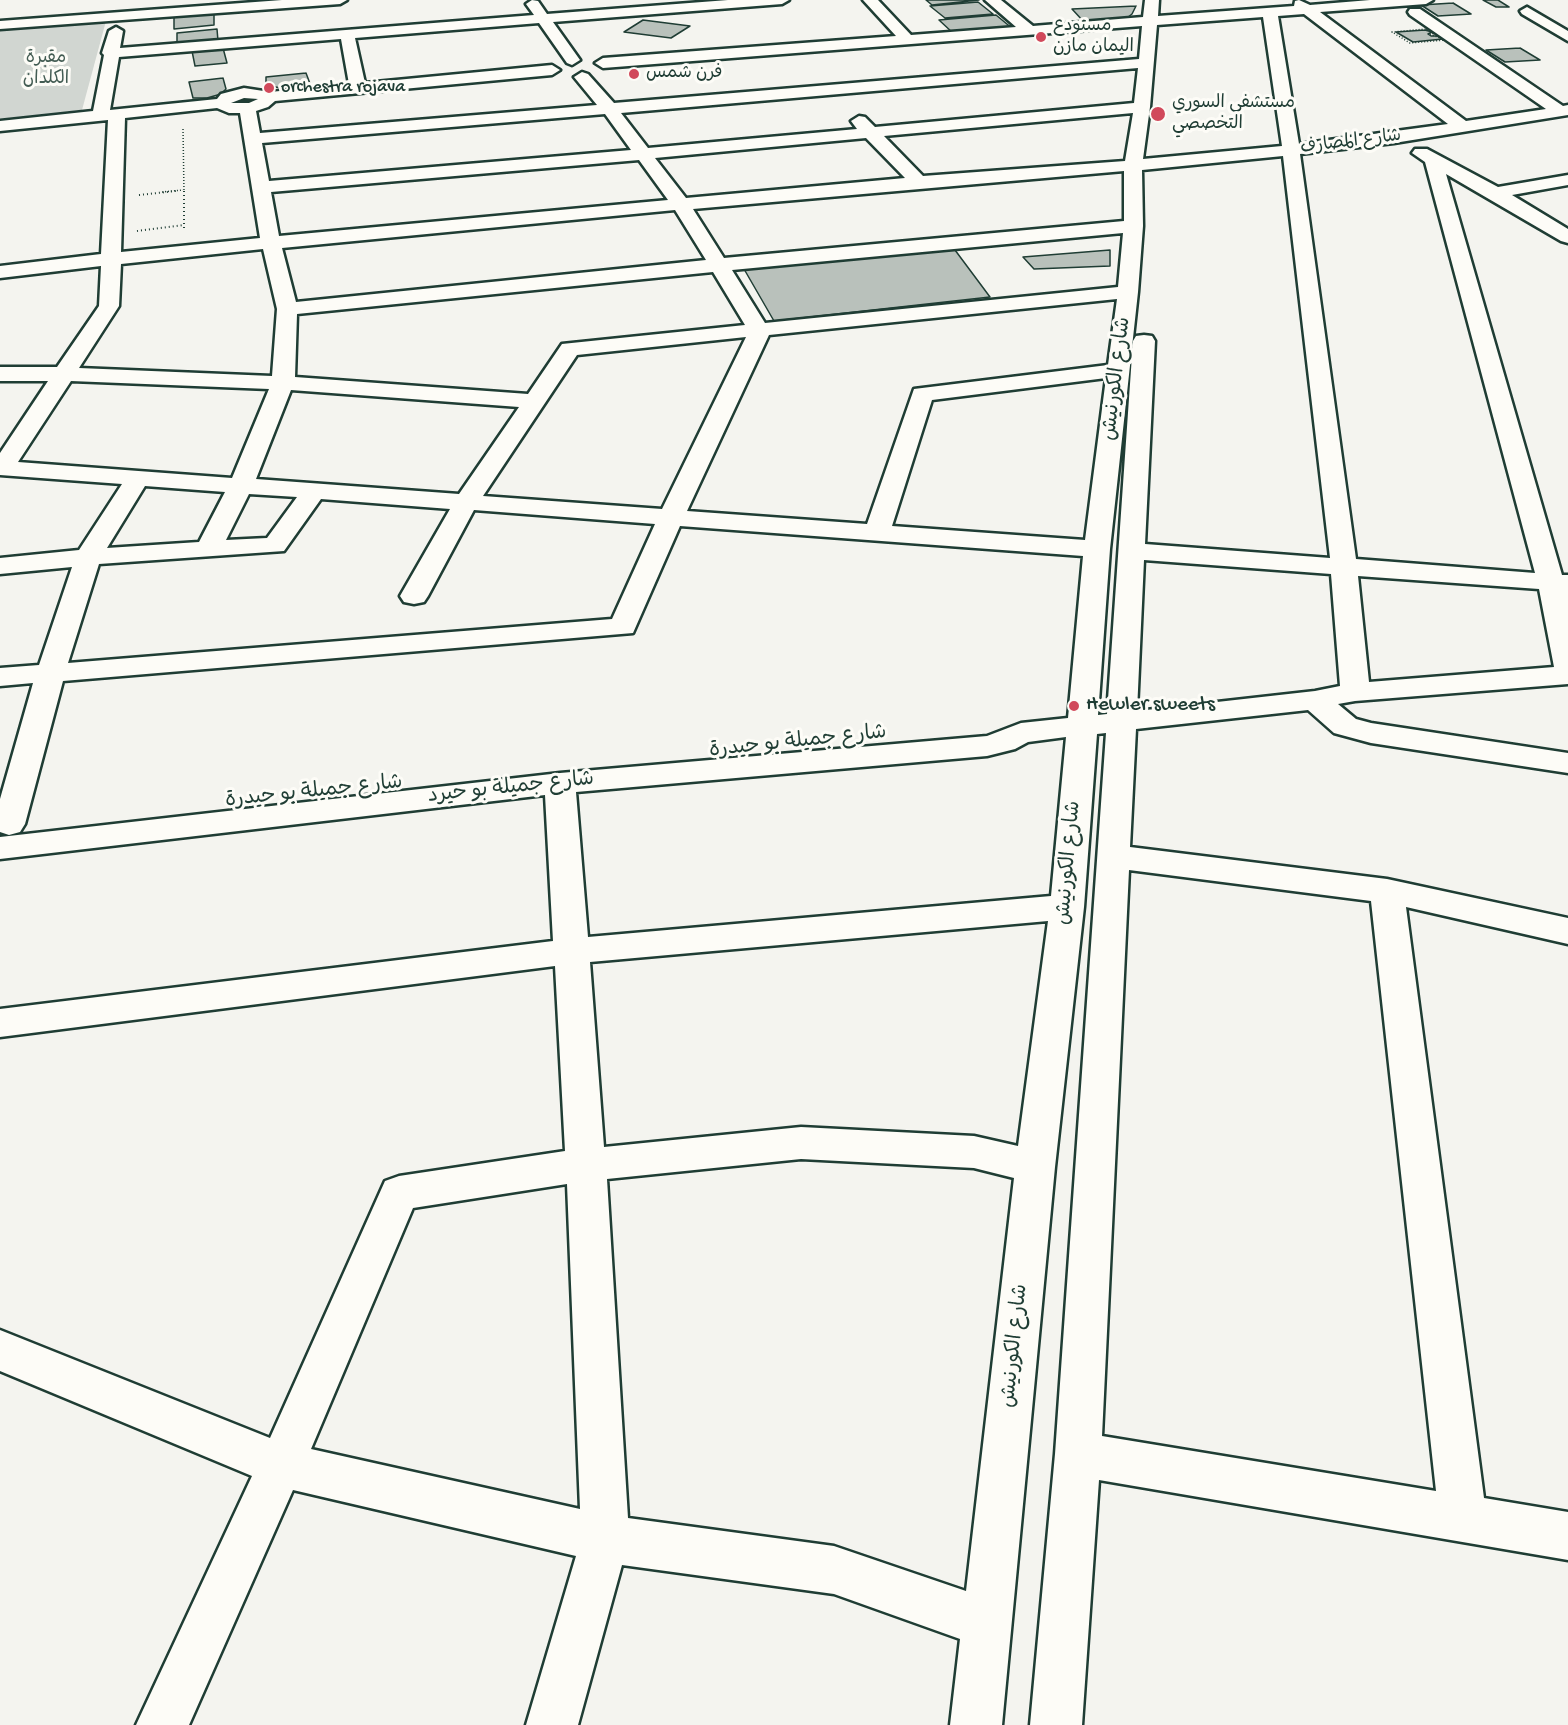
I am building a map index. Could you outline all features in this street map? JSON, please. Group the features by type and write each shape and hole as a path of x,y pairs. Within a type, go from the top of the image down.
{"street":[{"path":"111,53 234,20 340,0"},
{"path":"530,0 572,60"},
{"path":"0,25 120,8 347,34 783,0"},
{"path":"870,0 909,41"},
{"path":"992,0 1030,32"},
{"path":"552,70 555,65 572,60 591,60 603,63 1030,32 1159,11 1270,12 1301,5 1426,0"},
{"path":"742,2 760,18"},
{"path":"1301,5 1461,126"},
{"path":"120,8 111,53 109,116 114,198 109,306 2,468 1097,549"},
{"name":"شارع الكورنيش","path":"1056,1725 1078,1454 1132,551 1143,165 1142,107 1146,63 1159,11"},
{"name":"شارع الكورنيش","path":"976,1725 1035,1167 1066,907 1097,549 1120,370 1133,226 1143,165 1159,11"},
{"path":"1527,11 1568,37"},
{"path":"1270,12 1291,150 1344,567 1355,692"},
{"path":"1415,12 1564,111"},
{"path":"208,550 242,486 283,383 287,309 270,243 251,139 234,20"},
{"path":"347,34 358,88"},
{"path":"776,34 832,90 869,133 919,182"},
{"path":"0,126 221,103 227,97 245,101 260,94 268,97 552,70 558,75 582,77 604,72 607,66 603,63"},
{"path":"251,139 1146,63"},
{"path":"582,77 610,109 681,205 760,331"},
{"path":"261,186 643,154 1142,107"},
{"name":"شارع المصارف","path":"0,272 184,251 919,182 1143,165 1291,150 1394,138 1564,111"},
{"path":"1394,138 1495,193 1568,237"},
{"path":"1432,160 1559,583 1568,668"},
{"path":"1495,193 1568,180"},
{"path":"287,309 1133,226"},
{"path":"414,596 466,502 570,350 1128,292"},
{"path":"0,677 623,627 671,517 760,331"},
{"path":"877,532 922,394 1120,370"},
{"path":"0,374 66,374 283,383 535,401"},
{"path":"3,832 88,557 138,478"},
{"path":"0,566 88,557 274,545 314,491"},
{"path":"1132,551 1559,583"},
{"path":"1021,733 1315,700 1355,692 1568,675"},
{"path":"1315,700 1345,726 1371,733 1568,763"},
{"name":"شارع جميلة بو حيدرة","path":"3,832 991,723 1008,726 1021,733"},
{"name":"شارع جميلة بو حيرد","path":"3,832 987,746 1004,742 1021,733"},
{"path":"552,1725 605,1539 586,1165 560,783"},
{"path":"1112,856 1388,891 1568,931"},
{"path":"1388,891 1463,1517"},
{"path":"0,1023 573,951 1066,907"},
{"path":"162,1725 281,1465 399,1193 586,1165 801,1143 974,1152 1035,1167"},
{"path":"0,1350 281,1465 605,1539 834,1570 986,1623"},
{"path":"1078,1454 1568,1536"}],"path":[{"path":"183,107 184,251"},
{"path":"114,198 183,190"},
{"path":"113,233 184,225"}],"green space":[{"name":"مقبرة الكلدان","path":"106,21 82,110 0,119 0,29"}],"building":[{"path":"926,0 979,0 932,5"},
{"path":"1483,0 1498,0 1509,7 1496,7"},
{"path":"978,2 993,14 945,18 930,6"},
{"path":"1453,3 1471,14 1438,16 1421,5"},
{"path":"1136,6 1127,18 1084,22 1072,9"},
{"path":"214,14 214,25 174,29 174,17"},
{"path":"996,15 1013,29 954,34 939,20"},
{"path":"643,20 690,26 671,38 624,32"},
{"path":"217,29 218,41 177,44 177,33"},
{"path":"1425,30 1432,32 1428,34 1431,36 1443,39 1413,42 1396,32"},
{"path":"223,48 227,63 195,66 192,51"},
{"path":"1520,48 1540,60 1505,62 1486,50"},
{"path":"306,73 312,89 295,91 266,85 266,77"},
{"path":"223,78 226,89 221,94 207,98 193,98 189,82"},
{"path":"952,246 990,297 774,321 744,269"},
{"path":"1110,250 1110,266 1034,269 1023,257"}],"place":[{"name":"مستودع اليمان مازن","path":"1041,37"},
{"name":"فرن شمس","path":"634,74"},
{"name":"orchestra rojava","path":"269,88"},
{"name":"مستشفى السوري التخصصي","path":"1158,114"},
{"name":"Hewler sweets","path":"1074,706"}]}
